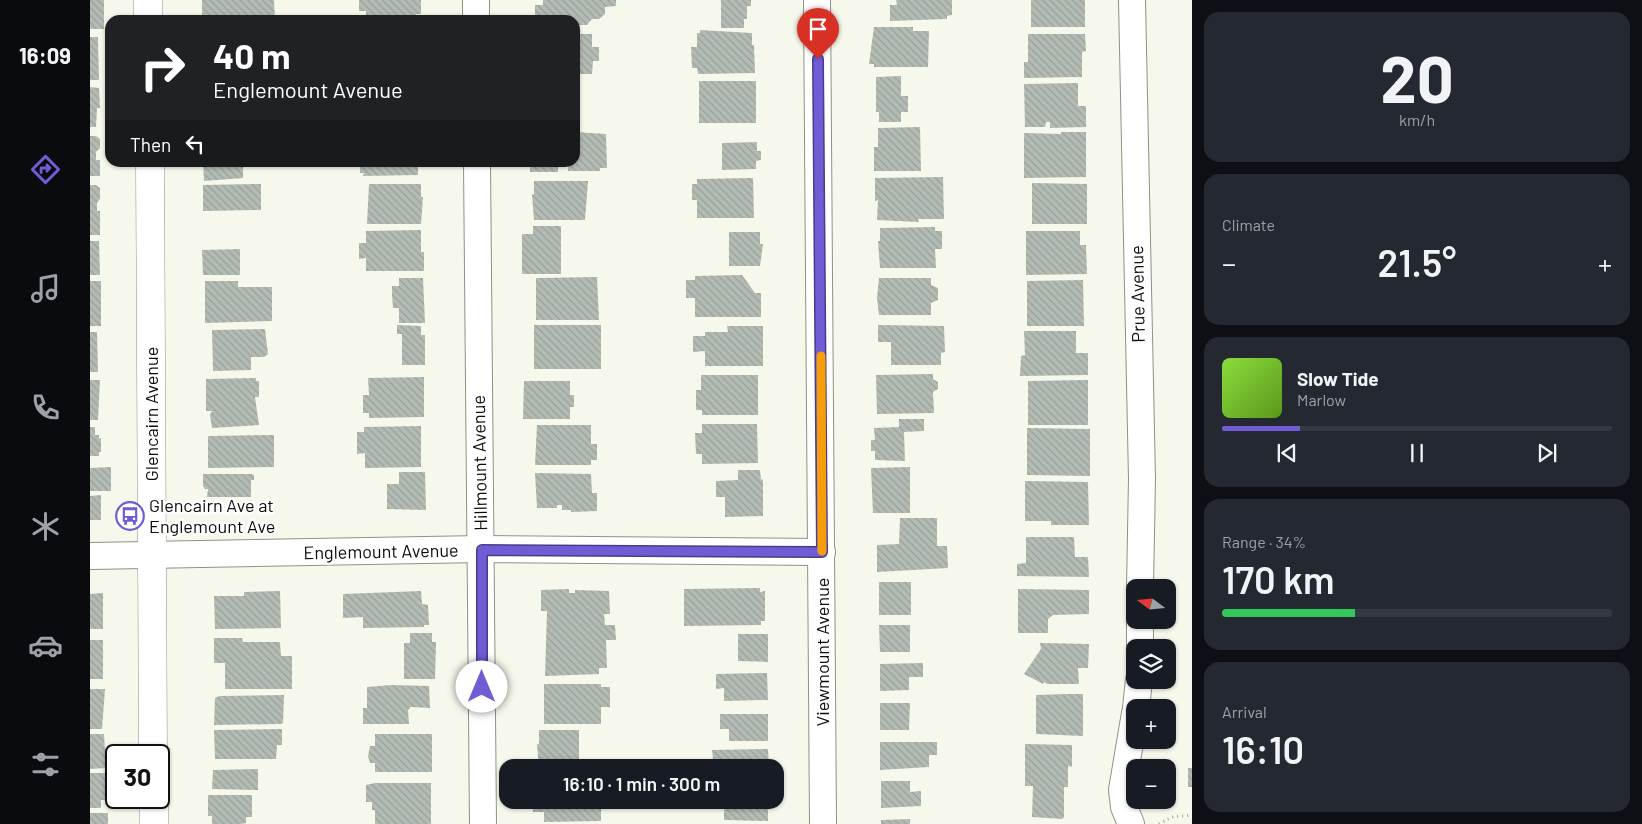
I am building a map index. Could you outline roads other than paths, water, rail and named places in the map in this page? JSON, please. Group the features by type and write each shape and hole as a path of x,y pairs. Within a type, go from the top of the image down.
{"street":[{"path":"148,0 148,15"},
{"path":"476,0 476,15"},
{"name":"Viewmount Avenue","path":"817,0 823,824"},
{"name":"Prue Avenue","path":"1132,0 1141,469 1140,579"},
{"name":"Glencairn Avenue","path":"150,167 153,419 151,555 153,744"},
{"name":"Hillmount Avenue","path":"477,167 483,824"},
{"name":"Englemount Avenue","path":"90,556 482,550 822,552"},
{"path":"1129,749 1122,790 1124,807 1131,824"},
{"path":"154,809 154,824"}],"place":[{"name":"Glencairn Ave at Englemount Ave","path":"130,516"}]}
